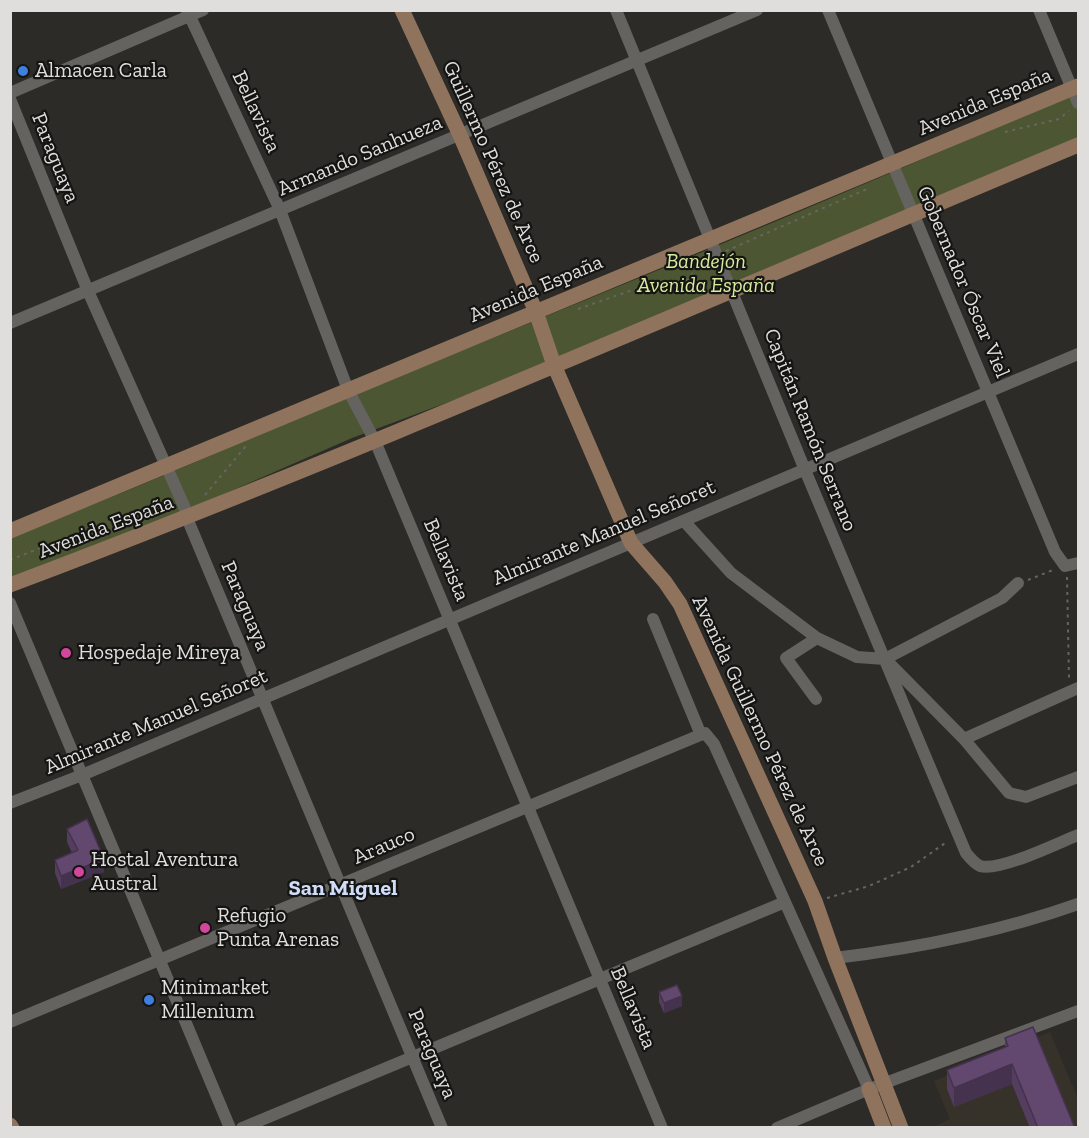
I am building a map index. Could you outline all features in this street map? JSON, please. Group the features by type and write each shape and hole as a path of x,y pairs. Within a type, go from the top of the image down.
{"main road":[{"name":"Guillermo Pérez de Arce","path":"402,10 460,135 536,312 554,365"},
{"name":"Avenida España","path":"10,531 892,164 1076,93"},
{"name":"Avenida España","path":"10,585 187,518 375,441 1078,145"},
{"name":"Avenida Guillermo Pérez de Arce","path":"554,365 630,543 665,582 680,604 815,901 876,1087 884,1128"},
{"name":"Avenida Guillermo Pérez de Arce","path":"876,1087 901,1128"}],"street":[{"path":"10,93 189,13 203,10"},
{"name":"Capitán Ramón Serrano","path":"616,10 805,470 966,853 973,862 981,866 994,867 1078,835"},
{"name":"Armando Sanhueza","path":"10,323 757,10"},
{"name":"Gobernador Óscar Viel","path":"828,10 1055,552 1065,566"},
{"path":"1039,10 1076,93"},
{"name":"Bellavista","path":"189,13 279,210 348,390 375,441 662,1128"},
{"name":"Paraguaya","path":"10,99 87,291 184,506 262,699 442,1128"},
{"name":"Almirante Manuel Señoret","path":"10,803 82,775 1078,354"},
{"path":"684,521 731,573 818,638 857,657 885,659 1002,598 1018,584"},
{"path":"1065,566 1078,563"},
{"path":"10,603 230,1128"},
{"name":"Avenida Guillermo Pérez de Arce","path":"653,619 703,734 714,744 785,902 876,1087"},
{"path":"816,699 786,658 818,638"},
{"path":"885,659 964,739 1009,793 1026,797 1078,777"},
{"path":"964,739 1074,689"},
{"name":"Arauco","path":"10,1022 703,734"},
{"path":"242,1128 785,902"},
{"path":"835,958 886,952 952,940 1037,919 1078,904"},
{"path":"777,1128 792,1125 876,1087 1078,1011"}],"path":[{"path":"1018,584 1065,566 1074,689"},
{"path":"815,901 869,886 911,867 958,834"}],"shaded area":[{"path":"1050,1032 1078,1099 1078,1127 931,1128 950,1119 934,1081"}],"green space":[{"name":"Bandejón Avenida España","path":"1078,92 1078,142 553,363 352,438 192,508 11,578 11,537 596,296"}],"building":[{"path":"87,819 104,859 61,876 55,860 78,850 67,829"},
{"path":"677,985 682,996 664,1003 659,992"},
{"path":"1033,1027 1075,1128 1038,1128 1012,1064 954,1088 947,1070 1008,1046 1005,1038"}],"place":[{"name":"Almacen Carla","path":"23,71"},
{"name":"Hospedaje Mireya","path":"66,653"},
{"name":"Hostal Aventura Austral","path":"79,872"},
{"name":"Refugio Punta Arenas","path":"205,928"},
{"name":"Minimarket Millenium","path":"149,1000"}],"district":[{"name":"San Miguel","path":"343,889"}]}
